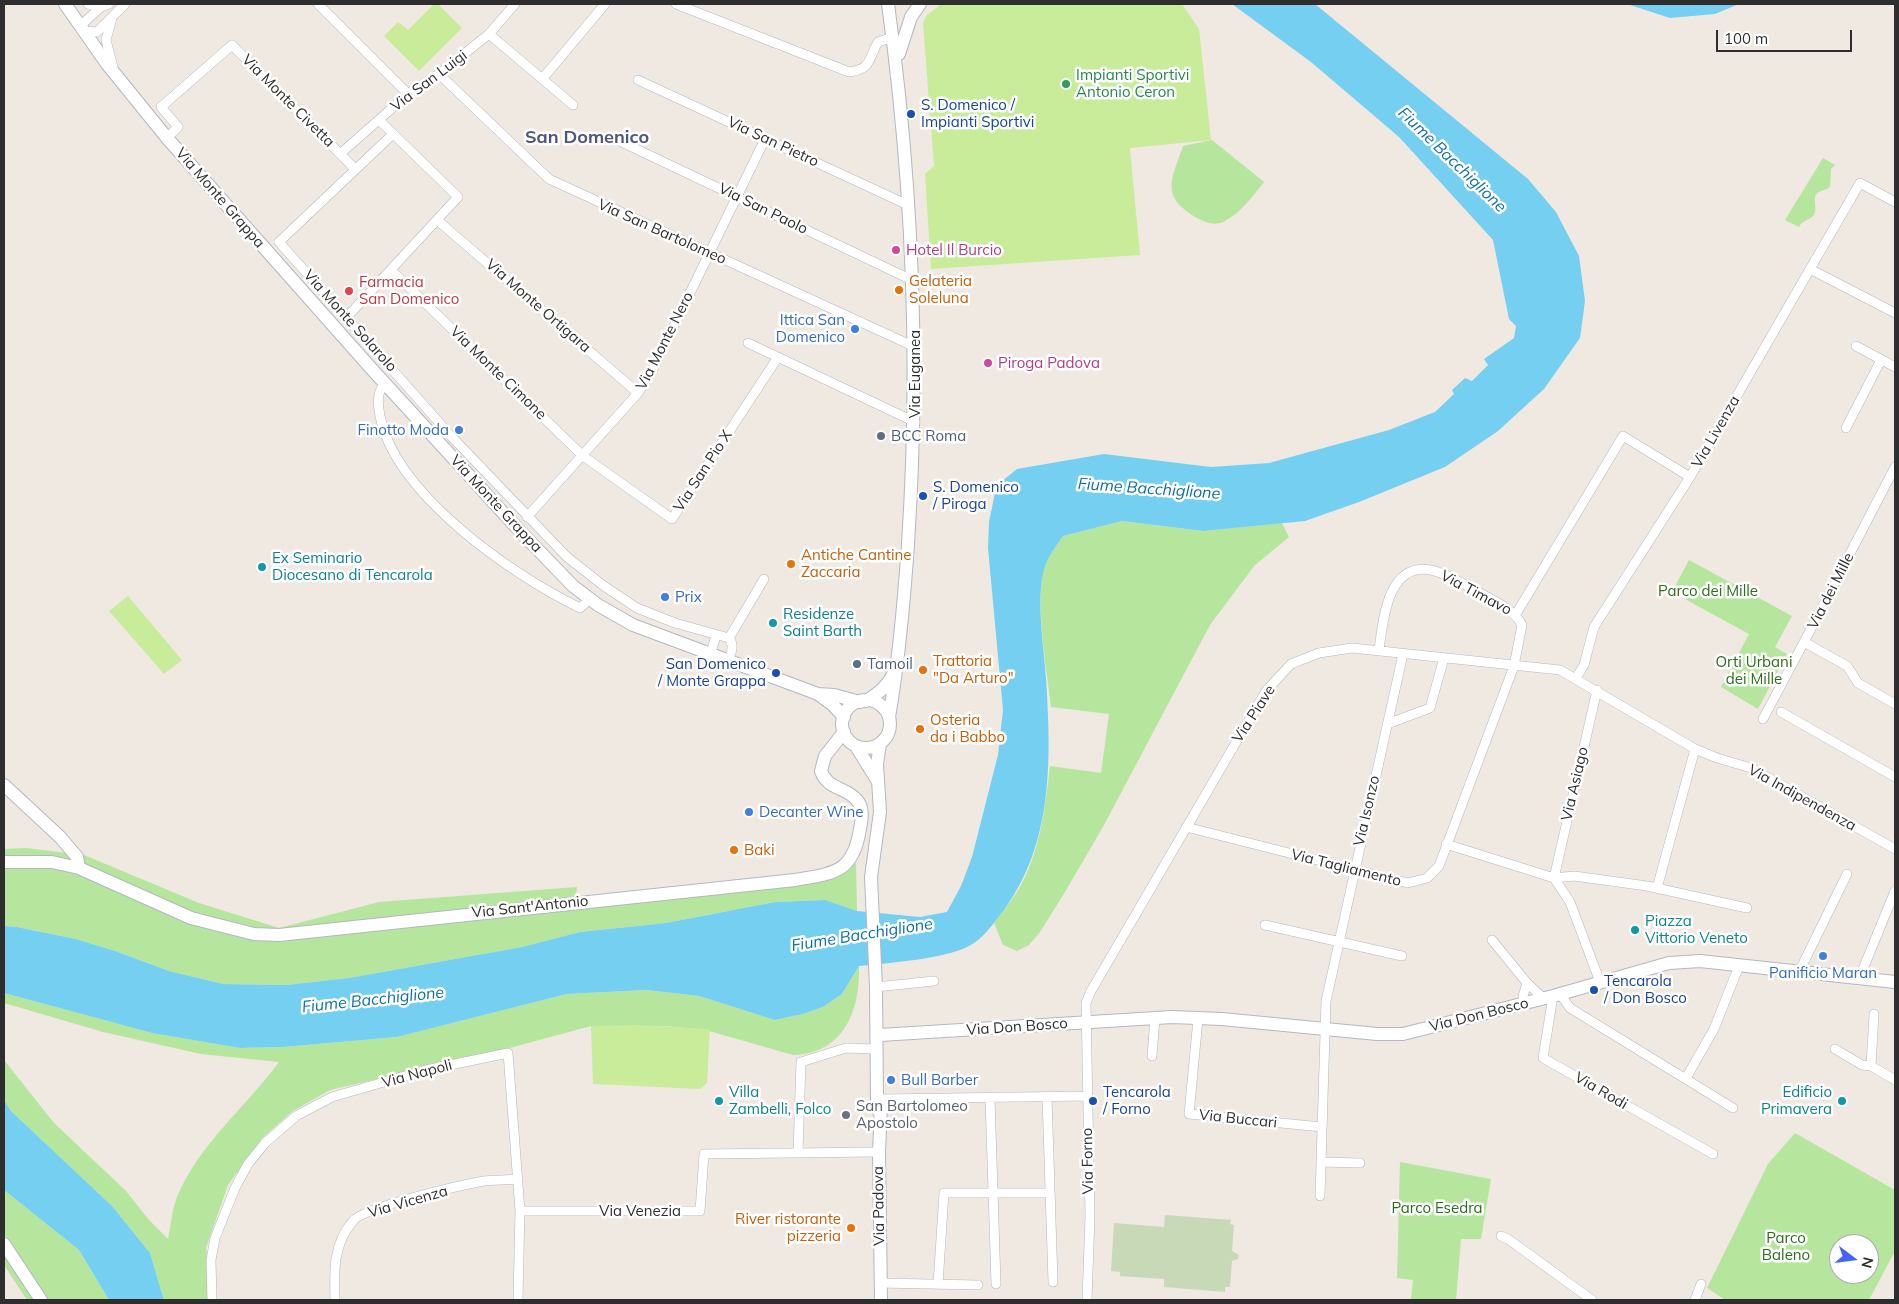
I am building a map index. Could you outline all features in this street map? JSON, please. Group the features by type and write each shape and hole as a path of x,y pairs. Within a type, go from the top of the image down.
{"street":[{"name":"Via Monte Grappa","path":"65,4 116,74 167,138 368,366 523,535 589,600 633,625 818,694 833,704 844,717"},
{"path":"88,4 105,6"},
{"path":"82,29 97,32 125,4"},
{"path":"318,4 408,94"},
{"name":"Via San Luigi","path":"340,154 408,94 439,74 489,34 515,4"},
{"path":"543,78 605,4"},
{"path":"676,4 849,72 861,70 868,64 878,42 893,37"},
{"name":"Via Euganea","path":"876,987 871,877 880,812 878,781 880,744 888,735 889,717 896,686 895,671 904,606 915,422 914,281 898,77 888,4"},
{"name":"Via Euganea","path":"912,4 921,4"},
{"name":"Via Euganea","path":"898,77 902,40 911,17 921,4"},
{"path":"82,29 105,6"},
{"path":"112,18 106,40 116,74"},
{"path":"489,34 573,105"},
{"name":"Via Monte Civetta","path":"167,138 178,127 161,107 232,45 355,169"},
{"name":"Via San Bartolomeo","path":"439,74 549,179 915,347"},
{"name":"Via San Pietro","path":"638,80 908,205"},
{"path":"347,317 458,198 379,120"},
{"name":"Via Monte Solarolo","path":"393,134 279,242 526,517"},
{"name":"Via San Paolo","path":"611,137 914,281"},
{"name":"Via Monte Nero","path":"526,517 638,393 652,371 765,139"},
{"path":"1895,202 1860,183 1810,269 1895,313"},
{"name":"Via Monte Ortigara","path":"437,220 638,393"},
{"name":"Via Livenza","path":"1576,678 1584,665 1594,627 1690,477 1810,269"},
{"name":"Via Monte Cimone","path":"391,270 583,456"},
{"path":"748,343 915,422"},
{"path":"1856,346 1895,367"},
{"path":"368,366 381,354"},
{"name":"Via San Pio X","path":"583,456 672,519 778,356"},
{"path":"1846,428 1881,360"},
{"name":"Via Monte Grappa","path":"385,384 380,388 378,403 386,436 407,472 434,504 474,540 522,575 580,608 589,600"},
{"path":"1516,614 1623,436 1690,477"},
{"path":"454,460 464,450"},
{"name":"Via dei Mille","path":"1895,467 1804,642 1846,666 1858,683 1895,704"},
{"name":"Via Monte Grappa","path":"526,517 567,557 604,586 637,608 716,636 729,638"},
{"name":"Via Timavo","path":"1379,650 1384,609 1390,593 1400,581 1420,570 1442,574 1516,614 1522,625 1514,666"},
{"path":"728,661 732,649 732,643 729,638 764,579"},
{"path":"710,655 716,636"},
{"path":"1764,719 1804,642"},
{"name":"Via Piave","path":"1086,1022 1086,1003 1091,991 1266,691 1291,664 1319,653 1352,648 1560,670 1576,678"},
{"name":"Via Isonzo","path":"1320,1196 1326,1000 1403,654"},
{"path":"1387,724 1430,708 1444,658"},
{"name":"Via Tagliamento","path":"1186,827 1408,883 1427,878 1439,866 1514,666"},
{"name":"Via Euganea","path":"844,717 850,707 881,692 889,684 895,671"},
{"name":"Via Indipendenza","path":"1576,678 1695,749 1750,768 1895,849"},
{"name":"Via Asiago","path":"1554,878 1597,690"},
{"name":"Via Monte Grappa","path":"818,694 863,701"},
{"path":"863,701 880,705 889,717"},
{"path":"1781,712 1895,777"},
{"path":"844,717 844,732"},
{"name":"Via Euganea","path":"844,732 855,745 878,781"},
{"name":"Via Sant'Antonio","path":"4,862 52,862 79,868 191,918 245,932 279,935 795,880 834,872 846,865 857,847 862,811 857,800 823,778 822,764 831,747 844,732"},
{"path":"831,747 842,743 868,748 880,744"},
{"path":"1657,888 1695,749"},
{"path":"4,785 60,837 77,856 79,868"},
{"path":"1446,844 1554,878 1574,876 1657,888 1747,908"},
{"path":"1799,972 1847,874"},
{"path":"1554,878 1570,902 1600,982"},
{"path":"1859,978 1895,891"},
{"path":"1265,925 1402,956"},
{"path":"1492,940 1527,984 1552,996 1733,1108"},
{"name":"Via Don Bosco","path":"880,1035 1155,1018 1222,1018 1402,1034 1552,996 1669,963 1700,961 1895,982"},
{"path":"1686,1078 1714,1029 1739,966"},
{"path":"876,987 934,981"},
{"path":"1524,1003 1523,996 1527,984"},
{"name":"Via Padova","path":"876,987 882,1099 879,1112"},
{"name":"Via Padova","path":"876,987 875,1050 879,1112 881,1300"},
{"name":"Via Rodi","path":"1552,996 1543,1058 1713,1154"},
{"path":"1871,1066 1874,1014"},
{"path":"1152,1056 1155,1018"},
{"name":"Via Buccari","path":"1198,1018 1189,1114 1322,1127"},
{"name":"Via Forno","path":"1086,1022 1090,1216 1087,1300"},
{"path":"798,1152 801,1062 846,1048 863,1047 875,1050"},
{"path":"1835,1048 1862,1064 1871,1066 1894,1078"},
{"name":"Via Napoli","path":"212,1300 211,1260 215,1238 235,1188 248,1164 265,1143 296,1116 332,1097 426,1070 508,1053 520,1211 518,1300"},
{"path":"882,1099 1087,1096"},
{"path":"1047,1097 1053,1282"},
{"path":"990,1098 996,1284"},
{"name":"Via Venezia","path":"520,1211 700,1211 704,1154 879,1152"},
{"path":"1321,1162 1360,1163"},
{"name":"Via Vicenza","path":"334,1300 334,1266 339,1243 354,1219 371,1210 464,1186 518,1179"},
{"path":"938,1284 944,1193 1049,1193"},
{"path":"1500,1236 1508,1239 1592,1300"},
{"path":"4,1244 41,1300"},
{"path":"880,1283 978,1285"},
{"path":"1695,1300 1701,1284"}],"green space":[{"path":"434,4 438,4 462,28 419,71 384,36 398,22 408,30"},
{"name":"Impianti Sportivi Antonio Ceron","path":"941,4 1182,4 1199,29 1211,140 1130,148 1140,255 931,269 925,174 934,166 923,24 926,16"},
{"path":"1212,140 1264,182 1235,214 1229,219 1216,224 1203,221 1185,210 1173,195 1172,187 1172,178 1183,146"},
{"path":"1823,158 1835,165 1831,169 1830,187 1815,196 1814,215 1799,227 1785,220"},
{"path":"1122,521 1203,531 1282,523 1289,537 1254,566 1210,625 1104,825 1065,892 1040,932 1029,945 1017,951 1003,945 994,923 1017,892 1031,862 1040,831 1050,766 1101,773 1109,714 1051,707 1042,633 1042,576 1046,561 1063,536"},
{"name":"Parco dei Mille","path":"1689,560 1792,616 1775,647 1787,654 1758,709 1721,687 1749,634 1672,592"},
{"path":"128,596 182,660 164,674 109,611"},
{"path":"26,848 84,855 199,903 279,928 379,902 577,887 575,903 720,888 816,883 840,875 856,863 857,911 824,900 775,902 666,923 580,932 522,947 349,978 286,985 223,984 169,971 76,939 4,926 4,849"},
{"path":"859,966 856,998 846,1026 837,1038 811,1052 793,1055 709,1031 667,1026 591,1026 506,1049 330,1090 293,1111 261,1139 228,1185 206,1248 212,1300 164,1300 150,1253 112,1206 11,1111 4,1100 4,1060 54,1123 126,1191 149,1220 168,1239 177,1197 198,1160 224,1126 279,1062 201,1054 103,1032 4,1003 4,993 152,1033 240,1048 283,1047 397,1037 567,994 646,990 699,996 775,1020 803,1014 823,1007 842,994"},
{"path":"639,1025 710,1029 707,1083 700,1089 593,1084 591,1026"},
{"name":"Parco Baleno","path":"1795,1133 1895,1190 1895,1251 1879,1281 1879,1234 1829,1234 1829,1284 1877,1284 1869,1300 1725,1300 1707,1288 1768,1164"},
{"name":"Parco Esedra","path":"1400,1162 1491,1179 1481,1239 1461,1239 1456,1300 1411,1300 1413,1280 1397,1278"},
{"path":"4,1190 79,1250 109,1300 27,1300 4,1265"},
{"path":"1165,1215 1231,1220 1230,1224 1234,1225 1232,1251 1239,1255 1238,1259 1232,1261 1230,1287 1225,1287 1225,1292 1164,1287 1164,1279 1120,1276 1120,1272 1111,1271 1114,1223 1164,1227"}],"water":[{"name":"Fiume Bacchiglione","path":"1232,4 1315,4 1528,179 1556,212 1579,256 1585,301 1580,338 1544,389 1498,431 1445,467 1359,502 1305,521 1203,531 1122,521 1063,536 1047,561 1041,587 1040,602 1049,738 1046,798 1041,827 1032,856 1020,884 1004,910 978,940 964,948 935,957 859,966 842,994 823,1007 803,1014 775,1020 699,996 646,990 567,994 397,1037 283,1047 240,1048 152,1033 4,993 4,926 76,939 169,971 223,984 286,985 349,978 522,947 580,932 666,923 775,902 825,900 857,911 920,917 947,912 961,886 972,857 998,755 1003,710 988,548 989,522 995,493 1001,482 1017,469 1104,454 1211,467 1269,463 1389,430 1435,412 1454,394 1452,390 1465,378 1472,381 1488,365 1484,359 1514,338 1516,326 1509,319 1493,240 1399,137 1311,62"},
{"path":"1627,4 1739,4 1715,14 1670,18"},
{"path":"4,1100 11,1111 112,1206 150,1253 164,1300 109,1300 79,1250 4,1190"}],"place":[{"name":"Impianti Sportivi Antonio Ceron","path":"1066,84"},
{"name":"S. Domenico / Impianti Sportivi","path":"911,114"},
{"name":"Hotel Il Burcio","path":"896,250"},
{"name":"Gelateria Soleluna","path":"899,290"},
{"name":"Farmacia San Domenico","path":"349,291"},
{"name":"Ittica San Domenico","path":"855,329"},
{"name":"Piroga Padova","path":"988,363"},
{"name":"Finotto Moda","path":"459,430"},
{"name":"BCC Roma","path":"881,436"},
{"name":"S. Domenico / Piroga","path":"923,496"},
{"name":"Antiche Cantine Zaccaria","path":"791,564"},
{"name":"Ex Seminario Diocesano di Tencarola","path":"262,567"},
{"name":"Prix","path":"665,597"},
{"name":"Residenze Saint Barth","path":"773,623"},
{"name":"Tamoil","path":"857,664"},
{"name":"Trattoria \"Da Arturo\"","path":"923,670"},
{"name":"San Domenico / Monte Grappa","path":"776,673"},
{"name":"Osteria da i Babbo","path":"920,729"},
{"name":"Decanter Wine","path":"749,812"},
{"name":"Baki","path":"734,850"},
{"name":"Piazza Vittorio Veneto","path":"1635,930"},
{"name":"Panificio Maran","path":"1823,956"},
{"name":"Tencarola / Don Bosco","path":"1594,990"},
{"name":"Bull Barber","path":"891,1080"},
{"name":"Villa Zambelli, Folco","path":"719,1101"},
{"name":"Tencarola / Forno","path":"1093,1101"},
{"name":"Edificio Primavera","path":"1842,1101"},
{"name":"San Bartolomeo Apostolo","path":"846,1115"},
{"name":"River ristorante pizzeria","path":"851,1228"}],"district":[{"name":"San Domenico","path":"587,138"}],"park label":[{"name":"Orti Urbani dei Mille","path":"1754,670"}]}
